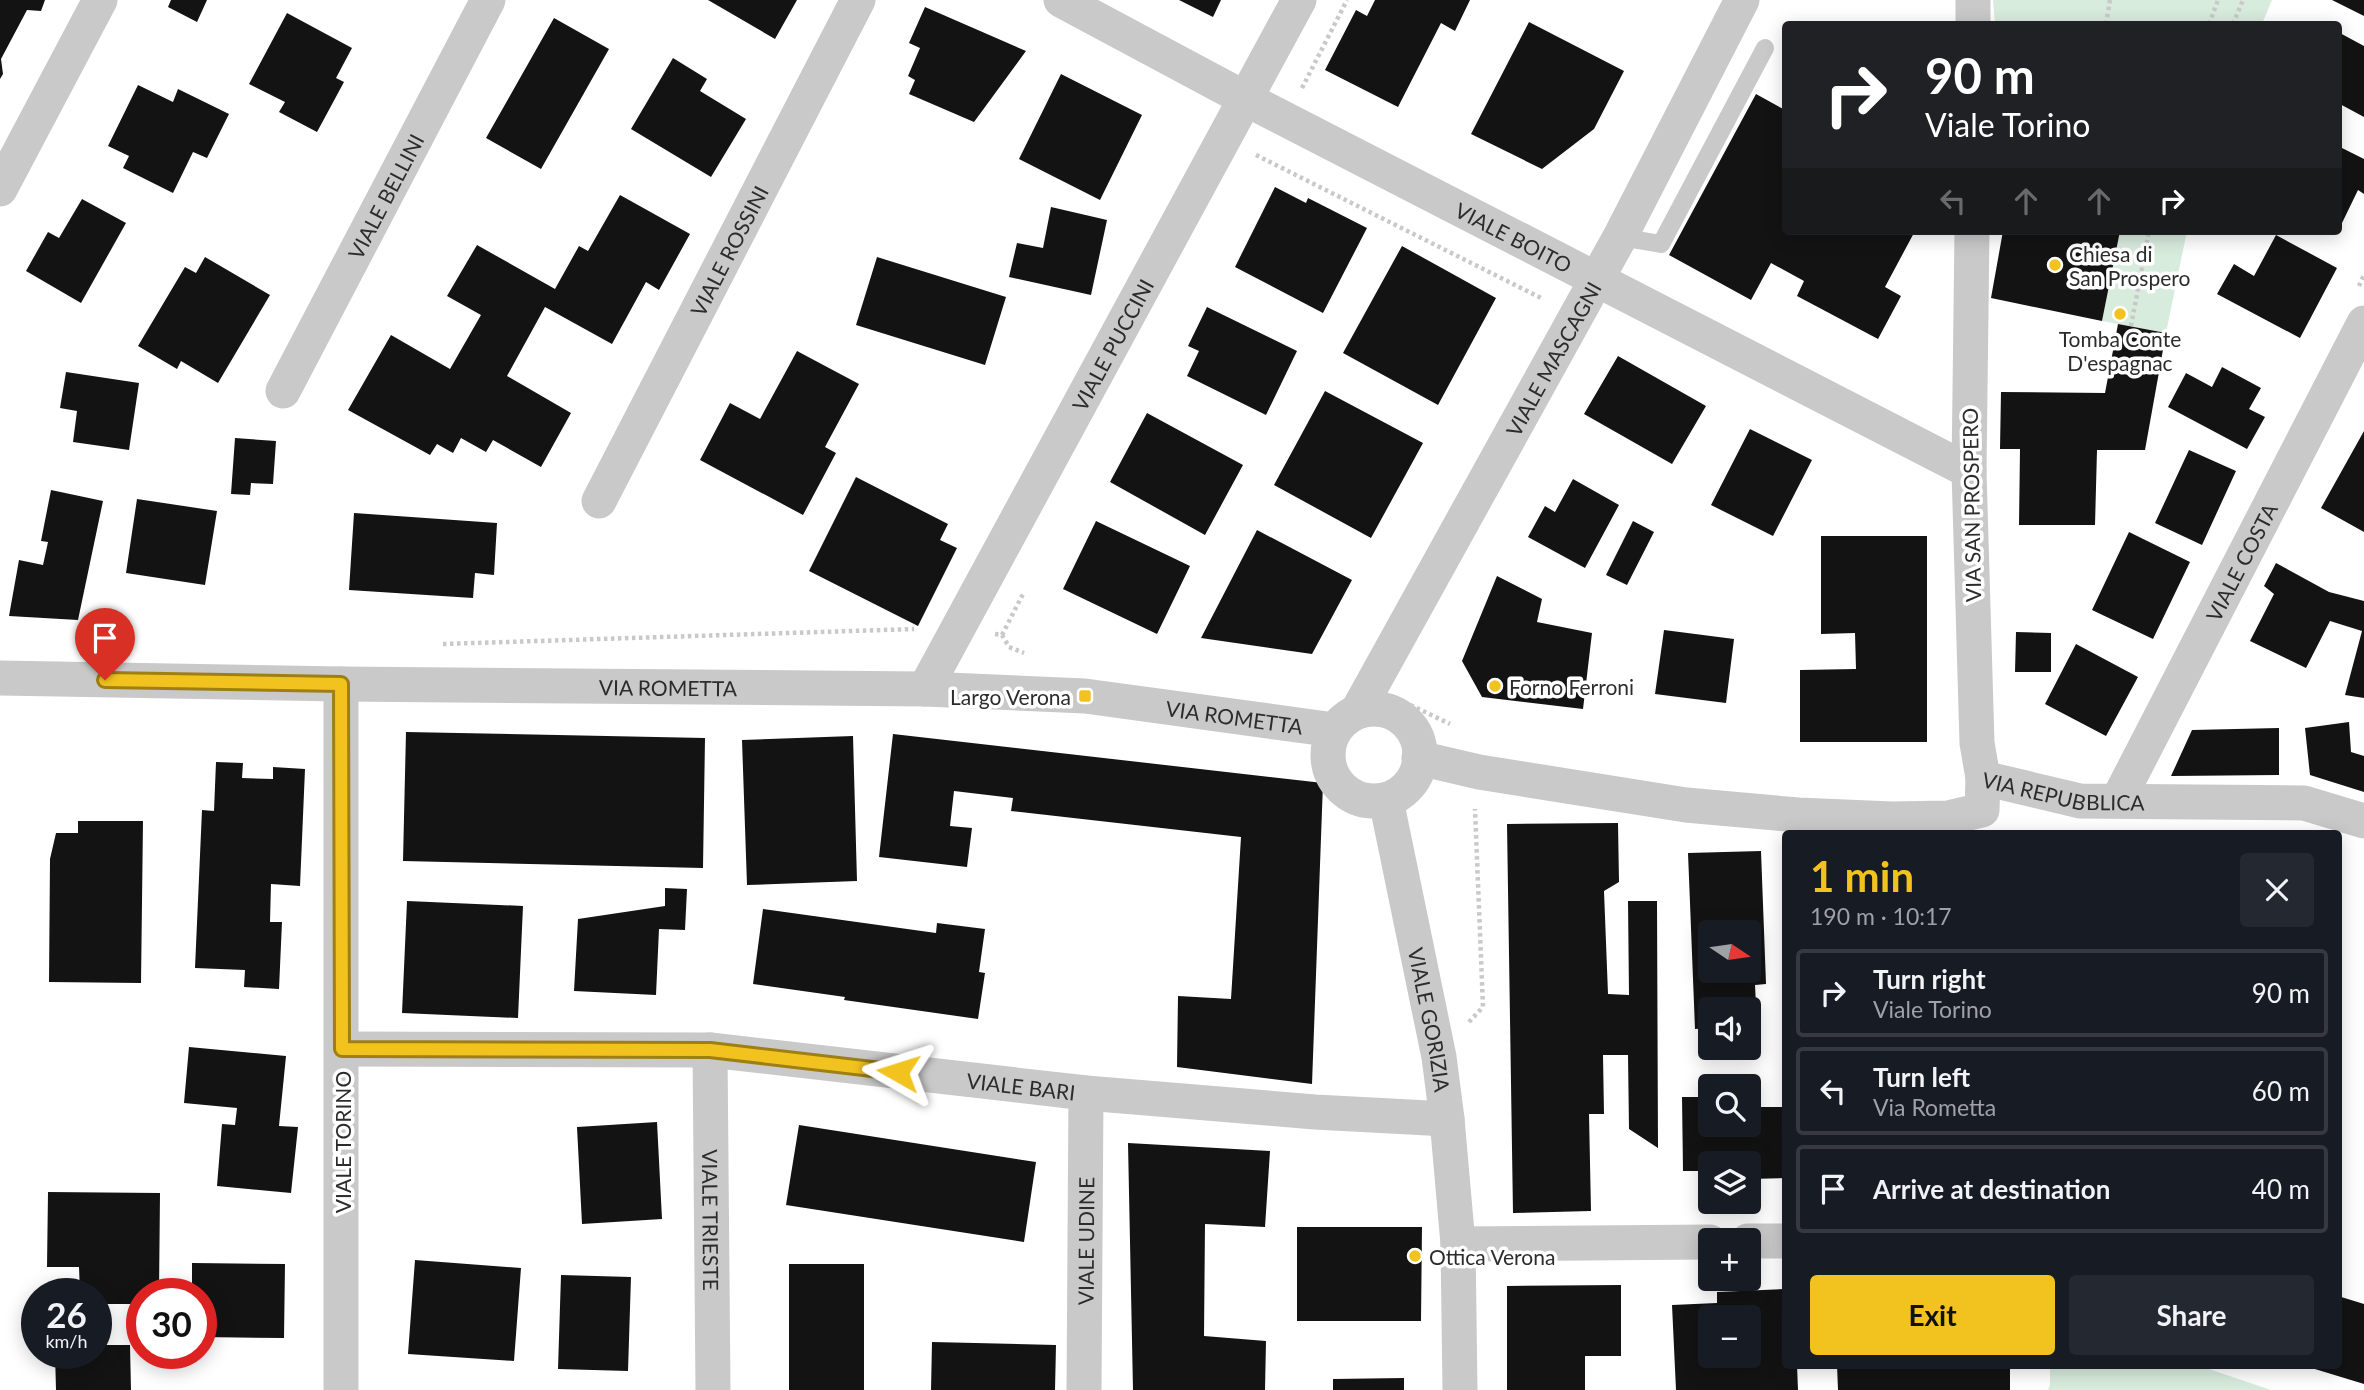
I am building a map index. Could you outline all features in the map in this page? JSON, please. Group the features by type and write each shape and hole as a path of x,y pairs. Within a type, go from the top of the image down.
{"street":[{"path":"0,189 100,0"},
{"name":"VIALE BELLINI","path":"283,391 488,0"},
{"name":"VIALE ROSSINI","path":"599,501 858,0"},
{"name":"VIALE BOITO","path":"1060,0 1246,99 1969,471"},
{"name":"VIALE PUCCINI","path":"925,689 1298,0"},
{"name":"VIALE MASCAGNI","path":"1354,710 1620,237 1742,0"},
{"path":"1973,0 1973,21"},
{"name":"VIA SAN PROSPERO","path":"1972,235 1969,471 1977,743 1983,778"},
{"name":"VIALE COSTA","path":"2118,800 2364,323"},
{"name":"VIA ROMETTA","path":"0,678 925,689 1354,710"},
{"name":"VIALE TORINO","path":"341,684 341,1390"},
{"path":"1367,709 1383,710 1403,720 1417,740 1419,758 1416,771 1405,789 1386,800 1374,801 1355,797 1338,783 1333,777 1328,757 1354,710 1367,709"},
{"name":"VIA REPUBBLICA","path":"1419,758 1479,772 1686,805 1798,815 1892,819 1948,818 1982,810 1983,778 2080,801 2304,803 2364,821"},
{"name":"VIALE GORIZIA","path":"1386,800 1439,1057 1447,1119 1458,1244 1460,1390"},
{"name":"VIALE BARI","path":"342,1049 710,1050 1086,1093 1447,1119"},
{"name":"VIALE TRIESTE","path":"710,1050 713,1390"},
{"name":"VIALE UDINE","path":"1084,1390 1086,1093"},
{"path":"1761,1241 1782,1241"},
{"path":"1458,1244 1698,1242"}],"lane":[{"path":"1620,237 1661,244 1765,48"}],"path":[{"path":"1300,92 1347,0"},
{"path":"2106,21 2110,0"},
{"path":"2210,21 2218,0"},
{"path":"2235,21 2243,0"},
{"path":"1250,167 1256,154 1543,299"},
{"path":"2131,326 2148,235"},
{"path":"2358,287 2364,275"},
{"path":"1002,635 1028,586"},
{"path":"442,644 958,627 1002,635 1009,647 1031,656"},
{"path":"1354,710 1458,727"},
{"path":"1439,1057 1483,1007 1474,798 1479,772"}],"green space":[{"path":"1993,0 2272,0 2263,21 1995,21"},
{"path":"2119,235 2186,235 2166,333 2102,321"},
{"path":"2050,1369 2209,1369 2271,1390 2048,1390"}],"building":[{"path":"0,0 45,0 41,11 27,10 1,59 3,74 0,79"},
{"path":"171,0 207,0 197,22 168,7"},
{"path":"708,0 797,0 775,39"},
{"path":"1179,0 1221,0 1213,17"},
{"path":"1375,0 1470,0 1455,31 1441,23 1398,107 1325,70 1356,10 1367,16"},
{"path":"2332,0 2364,0 2364,16"},
{"path":"925,7 1026,51 974,122 909,94 915,80 908,76 920,48 909,43"},
{"path":"287,13 352,48 336,78 344,82 317,132 279,112 285,102 249,84"},
{"path":"554,18 609,49 541,169 486,138"},
{"path":"1529,22 1624,71 1594,129 1542,169 1471,134"},
{"path":"2342,34 2364,46 2364,117 2342,105"},
{"path":"673,58 707,79 700,91 746,119 711,177 631,129"},
{"path":"1061,74 1142,115 1100,200 1019,159"},
{"path":"138,85 173,102 178,89 229,114 207,158 193,152 173,193 123,168 129,156 108,146"},
{"path":"1756,94 1782,108 1782,235 1913,235 1885,287 1901,296 1878,339 1797,296 1804,281 1771,263 1751,300 1669,255"},
{"path":"2342,148 2364,159 2364,194 2358,190 2342,223"},
{"path":"1275,187 1306,203 1308,198 1367,228 1323,313 1235,267"},
{"path":"620,195 690,234 659,290 646,282 612,344 545,307 507,376 571,413 541,467 493,440 486,452 461,438 453,453 437,444 430,455 348,410 391,335 450,369 481,315 447,296 477,245 555,289 579,246 588,251"},
{"path":"82,199 126,223 81,303 26,271 48,232 59,238"},
{"path":"1051,207 1107,220 1091,295 1009,277 1017,243 1043,248"},
{"name":"Chiesa di San Prospero","path":"2002,235 2119,235 2102,321 1991,298"},
{"path":"2276,235 2337,268 2300,338 2217,294 2234,264 2254,276"},
{"path":"1402,246 1496,298 1438,405 1343,353"},
{"path":"205,257 270,295 218,383 181,361 177,369 138,346 185,267 196,273"},
{"path":"877,257 1006,297 985,365 856,325"},
{"path":"1207,307 1297,351 1266,415 1187,376 1199,351 1188,346"},
{"path":"2118,324 2166,333 2145,450 2097,450 2095,525 2019,525 2020,449 2000,449 2001,392 2105,393"},
{"path":"797,351 859,384 825,447 836,453 803,515 700,460 730,403 760,419"},
{"path":"1618,356 1706,406 1672,464 1584,414"},
{"path":"2222,367 2261,388 2249,409 2265,417 2247,449 2168,407 2186,373 2212,387"},
{"path":"66,372 139,383 129,450 73,442 77,411 60,408"},
{"path":"1325,391 1423,443 1371,538 1274,485"},
{"path":"1147,413 1243,465 1205,535 1110,482"},
{"path":"1750,429 1812,460 1773,536 1711,505"},
{"path":"2364,431 2364,532 2321,508"},
{"path":"235,438 276,441 273,484 251,483 250,495 231,494"},
{"path":"2189,450 2236,471 2202,545 2155,523"},
{"path":"856,477 948,524 940,540 957,548 918,626 809,571"},
{"path":"1573,479 1619,505 1585,568 1528,537 1545,506 1555,512"},
{"path":"51,490 103,501 78,620 9,616 19,560 43,565 48,542 41,541"},
{"path":"137,499 217,511 205,585 126,573"},
{"path":"354,513 497,523 494,575 475,573 473,598 349,590"},
{"path":"1096,521 1190,566 1157,634 1063,589"},
{"path":"1633,521 1654,532 1627,585 1606,575"},
{"path":"1257,530 1352,580 1312,654 1201,638"},
{"path":"2129,532 2190,562 2153,639 2092,610"},
{"path":"1821,536 1927,536 1927,742 1800,742 1800,670 1856,669 1855,633 1821,634"},
{"path":"2276,563 2329,592 2364,601 2364,698 2345,695 2362,631 2330,621 2306,668 2250,641 2274,594 2264,586"},
{"path":"1497,576 1542,599 1537,622 1592,633 1583,709 1482,697 1462,661"},
{"path":"1664,630 1734,639 1726,703 1655,694"},
{"path":"2016,632 2051,633 2051,672 2015,672"},
{"path":"2076,644 2138,677 2106,736 2045,704"},
{"path":"2349,722 2351,752 2364,756 2364,792 2310,775 2305,728"},
{"path":"2279,728 2279,775 2171,776 2192,730"},
{"path":"406,732 705,738 703,868 403,861"},
{"path":"893,734 1323,783 1312,1084 1177,1067 1178,996 1231,999 1241,837 1011,811 1013,798 954,791 950,826 972,828 967,867 879,857"},
{"path":"853,736 857,881 747,885 742,740"},
{"path":"216,762 243,763 242,778 273,779 273,767 305,769 300,886 271,884 270,922 282,922 279,989 244,987 245,970 195,968 202,810 214,811"},
{"path":"78,821 143,821 141,983 49,982 50,859 56,833 78,833"},
{"path":"1618,823 1619,882 1604,891 1608,994 1629,995 1628,901 1657,901 1658,1148 1629,1129 1628,1055 1603,1055 1604,1114 1589,1114 1591,1211 1513,1213 1507,824"},
{"path":"1761,851 1766,984 1755,985 1756,997 1698,997 1698,1029 1695,1029 1688,853"},
{"path":"665,888 687,889 685,930 659,929 656,995 574,991 578,919 665,906"},
{"path":"407,901 523,906 518,1018 402,1013"},
{"path":"763,909 936,933 937,923 985,929 979,972 985,973 978,1019 753,984"},
{"path":"189,1047 286,1056 279,1126 298,1127 291,1193 217,1186 222,1124 235,1125 237,1108 184,1103"},
{"path":"1682,1097 1698,1097 1698,1137 1761,1137 1761,1107 1782,1107 1782,1178 1761,1179 1761,1151 1698,1151 1698,1171 1683,1171"},
{"path":"657,1122 662,1219 582,1224 577,1127"},
{"path":"799,1125 1036,1162 1024,1242 786,1205"},
{"path":"1128,1143 1270,1151 1265,1227 1205,1224 1204,1336 1266,1341 1265,1390 1133,1390"},
{"path":"48,1192 160,1193 159,1278 126,1278 126,1304 112,1304 112,1278 79,1278 79,1267 47,1267"},
{"path":"1297,1227 1422,1227 1421,1321 1297,1321"},
{"path":"415,1260 521,1268 514,1361 408,1354"},
{"path":"192,1263 285,1264 284,1338 217,1337 217,1278 192,1278"},
{"path":"789,1264 864,1264 864,1390 789,1390"},
{"path":"561,1275 631,1277 628,1371 558,1369"},
{"path":"1621,1285 1621,1356 1585,1356 1585,1390 1507,1390 1507,1286"},
{"path":"1782,1289 1782,1369 1797,1369 1798,1390 1676,1390 1672,1305 1717,1303 1717,1292"},
{"path":"2342,1297 2364,1304 2364,1384 2315,1369 2342,1369"},
{"path":"932,1342 1056,1345 1055,1390 931,1390"},
{"path":"112,1345 126,1345 126,1369 131,1369 131,1390 56,1390 55,1369 112,1369"},
{"path":"1837,1369 2010,1369 2010,1390 1838,1390"},
{"path":"1404,1378 1404,1390 1333,1390 1333,1379"}],"place":[{"name":"Chiesa di San Prospero","path":"2055,265"},
{"name":"Tomba Conte D'espagnac","path":"2120,314"},
{"name":"Forno Ferroni","path":"1495,686"},
{"name":"Largo Verona","path":"1085,696"},
{"name":"Ottica Verona","path":"1415,1256"}],"route":[{"path":"105,680 341,684 342,1049 710,1050 898,1072"}]}
